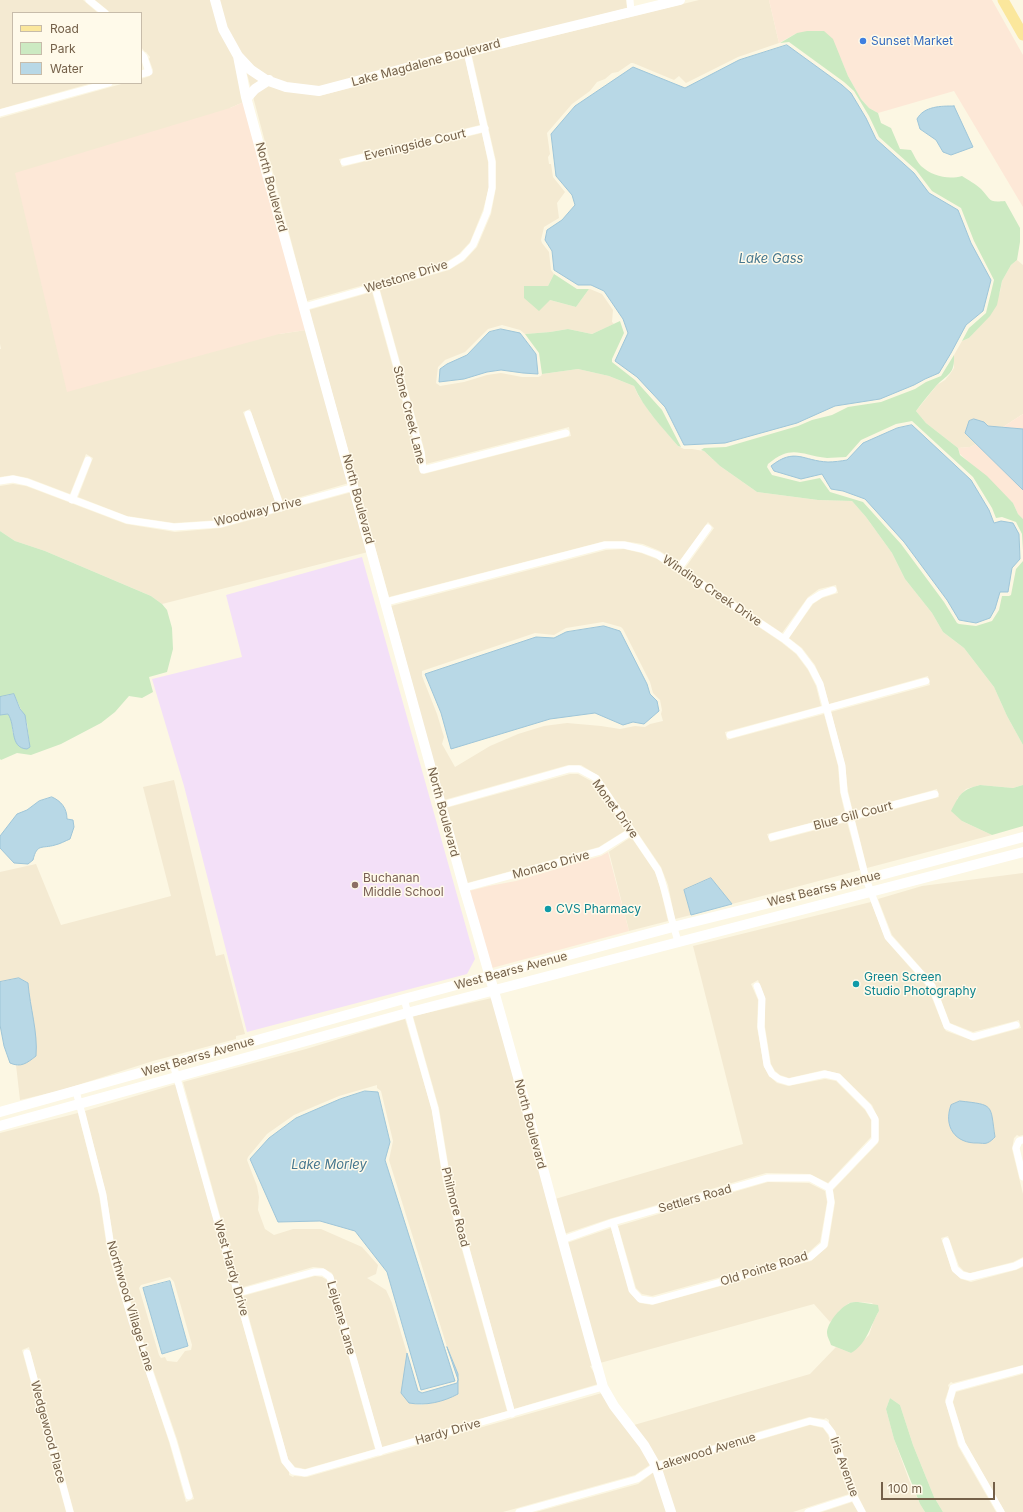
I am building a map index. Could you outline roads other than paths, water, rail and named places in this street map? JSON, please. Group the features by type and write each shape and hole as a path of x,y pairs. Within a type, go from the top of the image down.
{"main road":[{"name":"Lake Magdalene Boulevard","path":"215,0 223,29 238,56 251,70 286,87 319,91 467,52 680,0"},
{"path":"1004,0 1023,35"},
{"name":"North Boulevard","path":"238,56 247,98 304,307 603,1387 614,1406 644,1445 656,1466 671,1512"},
{"path":"247,98 255,89 269,80"},
{"name":"West Bearss Avenue","path":"0,1112 404,999 673,927 866,879 1023,837"},
{"name":"West Bearss Avenue","path":"1,1126 407,1013 1023,852"}],"street":[{"path":"89,0 104,12"},
{"path":"630,0 632,12"},
{"name":"Wetstone Drive","path":"304,307 448,266 462,257 473,245 487,212 492,188 492,162 467,52"},
{"path":"142,74 149,72 143,55"},
{"path":"0,113 105,84"},
{"name":"Eveningside Court","path":"344,162 485,128"},
{"name":"Stone Creek Lane","path":"375,287 421,453 423,470 566,433"},
{"path":"248,414 281,508"},
{"path":"72,500 88,460"},
{"name":"Woodway Drive","path":"0,481 13,479 27,482 127,520 174,527 220,524 281,508 354,486"},
{"path":"679,568 708,528"},
{"name":"Winding Creek Drive","path":"386,602 605,545 624,545 642,548 658,555 679,568 784,639 799,651 812,667 820,684 842,766 844,792 866,879 888,937 932,986 947,1026 973,1037 1016,1025"},
{"path":"784,639 810,601 820,594 833,590"},
{"path":"730,735 926,682"},
{"name":"Monet Drive","path":"442,805 569,769 579,769 596,778 658,870 664,886 673,927 678,941"},
{"name":"Blue Gill Court","path":"772,837 935,794"},
{"name":"Monaco Drive","path":"464,888 600,852 632,831"},
{"path":"756,986 762,999 761,1027 768,1065 772,1074 779,1079 789,1082 825,1074 838,1077 868,1107 875,1119 875,1140 829,1188"},
{"name":"Philmore Road","path":"404,999 436,1109 447,1181 512,1414"},
{"path":"276,1035 280,1048"},
{"name":"West Hardy Drive","path":"173,1064 178,1077 285,1461 293,1471"},
{"name":"Northwood Village Lane","path":"76,1091 102,1195 111,1248 132,1321 173,1441 189,1496"},
{"path":"0,1116 1,1126"},
{"path":"1021,1140 1016,1148 1023,1178"},
{"name":"Settlers Road","path":"562,1240 614,1222 767,1178 810,1178 829,1188"},
{"name":"Old Pointe Road","path":"614,1222 632,1290 640,1298 652,1301 810,1257 824,1245 831,1202 829,1188"},
{"path":"946,1241 956,1269 962,1275 970,1277 1015,1266 1023,1262"},
{"name":"Lejuene Lane","path":"238,1293 314,1272 323,1272 330,1277 380,1452"},
{"name":"Wedgewood Place","path":"27,1352 70,1512"},
{"path":"1001,1512 962,1444 948,1402 953,1388 1023,1369"},
{"name":"Hardy Drive","path":"293,1471 305,1473 603,1387"},
{"name":"Lakewood Avenue","path":"519,1512 637,1479 656,1466 810,1421 825,1424"},
{"name":"Iris Avenue","path":"825,1424 832,1433 854,1497 862,1512"},
{"path":"808,1512 854,1497"}],"water":[{"name":"Lake Gass","path":"787,45 851,93 866,118 876,139 914,173 929,193 958,210 971,243 991,280 983,311 966,325 939,373 880,399 835,406 797,423 725,443 684,445 665,407 637,377 615,361 628,333 623,319 604,291 591,285 578,285 554,270 552,251 545,240 547,230 562,220 575,205 572,195 556,176 551,134 575,106 633,67 685,88 739,60"},
{"path":"954,106 973,147 951,155 943,152 936,140 920,129 917,119 924,111 928,109"},
{"path":"501,329 520,333 536,354 538,374 501,370 487,372 464,379 439,382 440,369 447,364 467,355 489,332"},
{"path":"974,419 984,422 988,426 1023,429 1023,490 965,433 969,421"},
{"path":"912,425 971,480 989,510 994,523 1001,521 1013,523 1019,534 1020,559 1012,568 1008,592 1000,592 995,609 990,618 976,623 959,620 947,600 904,542 865,499 843,491 831,489 822,474 801,479 774,471 771,466 779,460 793,456 828,462 847,460 863,443 897,428"},
{"path":"604,626 620,631 647,684 650,694 657,701 659,711 644,724 633,722 623,725 595,713 550,719 451,749 441,713 425,674 536,637 554,638 566,632"},
{"path":"14,694 20,709 25,715 30,747 27,749 21,748 15,740 8,714 0,715 0,697"},
{"path":"52,797 63,805 66,811 67,819 73,820 74,827 70,839 57,845 38,849 33,860 28,864 14,863 0,848 0,836 17,814 27,810 39,801"},
{"path":"711,878 732,904 691,915 684,890"},
{"path":"19,978 28,983 35,1029 36,1056 27,1063 17,1065 10,1063 4,1046 0,1025 0,982"},
{"name":"Lake Morley","path":"365,1091 378,1092 390,1142 385,1160 455,1381 421,1390 387,1272 355,1231 320,1221 278,1222 250,1159 269,1138 296,1118 340,1099"},
{"path":"960,1101 985,1105 989,1108 995,1137 988,1143 970,1143 957,1137 953,1132 950,1127 949,1113 951,1105"},
{"path":"170,1281 188,1346 162,1354 143,1288"},
{"path":"447,1347 458,1374 458,1380"},
{"path":"407,1353 418,1391 422,1393 457,1383 458,1380 458,1394 434,1403 409,1403 401,1393"}],"place":[{"name":"Sunset Market","path":"863,41"},
{"name":"Buchanan Middle School","path":"355,885"},
{"name":"CVS Pharmacy","path":"548,909"},
{"name":"Green Screen Studio Photography","path":"856,984"}]}
